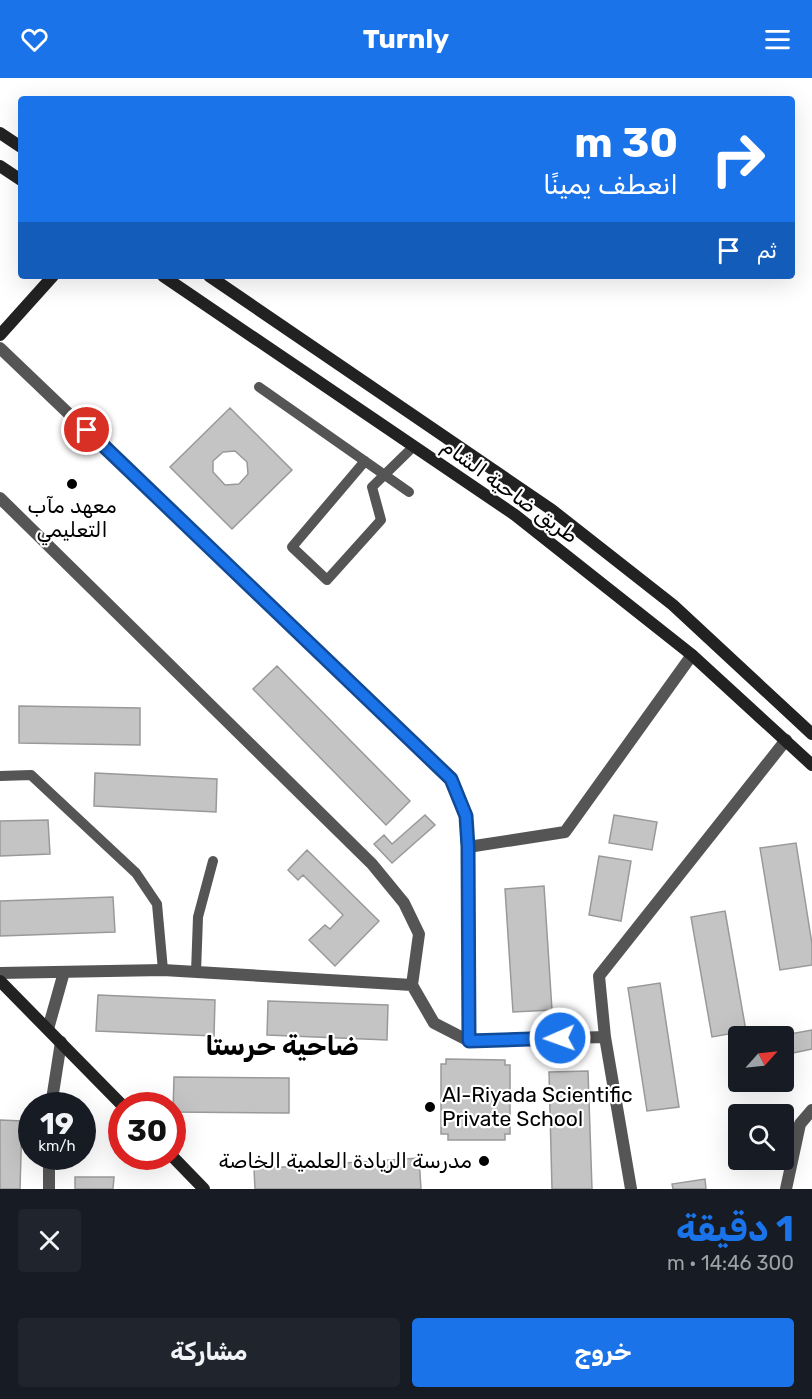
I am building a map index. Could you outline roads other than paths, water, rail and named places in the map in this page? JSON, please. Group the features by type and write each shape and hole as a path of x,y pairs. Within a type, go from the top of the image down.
{"main road":[{"path":"0,133 18,145"},
{"path":"0,166 18,178"},
{"path":"0,335 50,279"},
{"name":"طريق ضاحية الشام","path":"167,279 515,515 692,656 812,765"},
{"name":"طريق ضاحية الشام","path":"213,279 552,510 673,605 812,734"},
{"path":"0,981 109,1092"},
{"path":"186,1170 204,1189"}],"street":[{"path":"0,348 451,779 466,816 469,1041"},
{"path":"0,498 372,864 404,903 419,934 412,985 434,1023 469,1041 605,1036"},
{"path":"468,847 566,832 692,656"},
{"path":"631,1189 605,1036 599,976 786,740"},
{"path":"0,973 163,970 412,985"},
{"path":"48,1029 64,972"},
{"path":"53,1092 61,1042"},
{"path":"786,1189 800,1124 812,1110"},
{"path":"49,1170 49,1189"}],"lane":[{"path":"259,387 409,492"},
{"path":"365,461 292,547 327,580 381,520 372,487 414,446"},
{"path":"0,776 31,775 136,873 157,904 163,970"},
{"path":"196,972 198,917 213,861"}],"place":[{"name":"معهد مآب التعليمي","path":"72,484"},
{"name":"Al-Riyada Scientific Private School","path":"430,1107"},
{"name":"مدرسة الريادة العلمية الخاصة","path":"484,1161"}],"district":[{"name":"ضاحية حرستا","path":"282,1046"}]}
